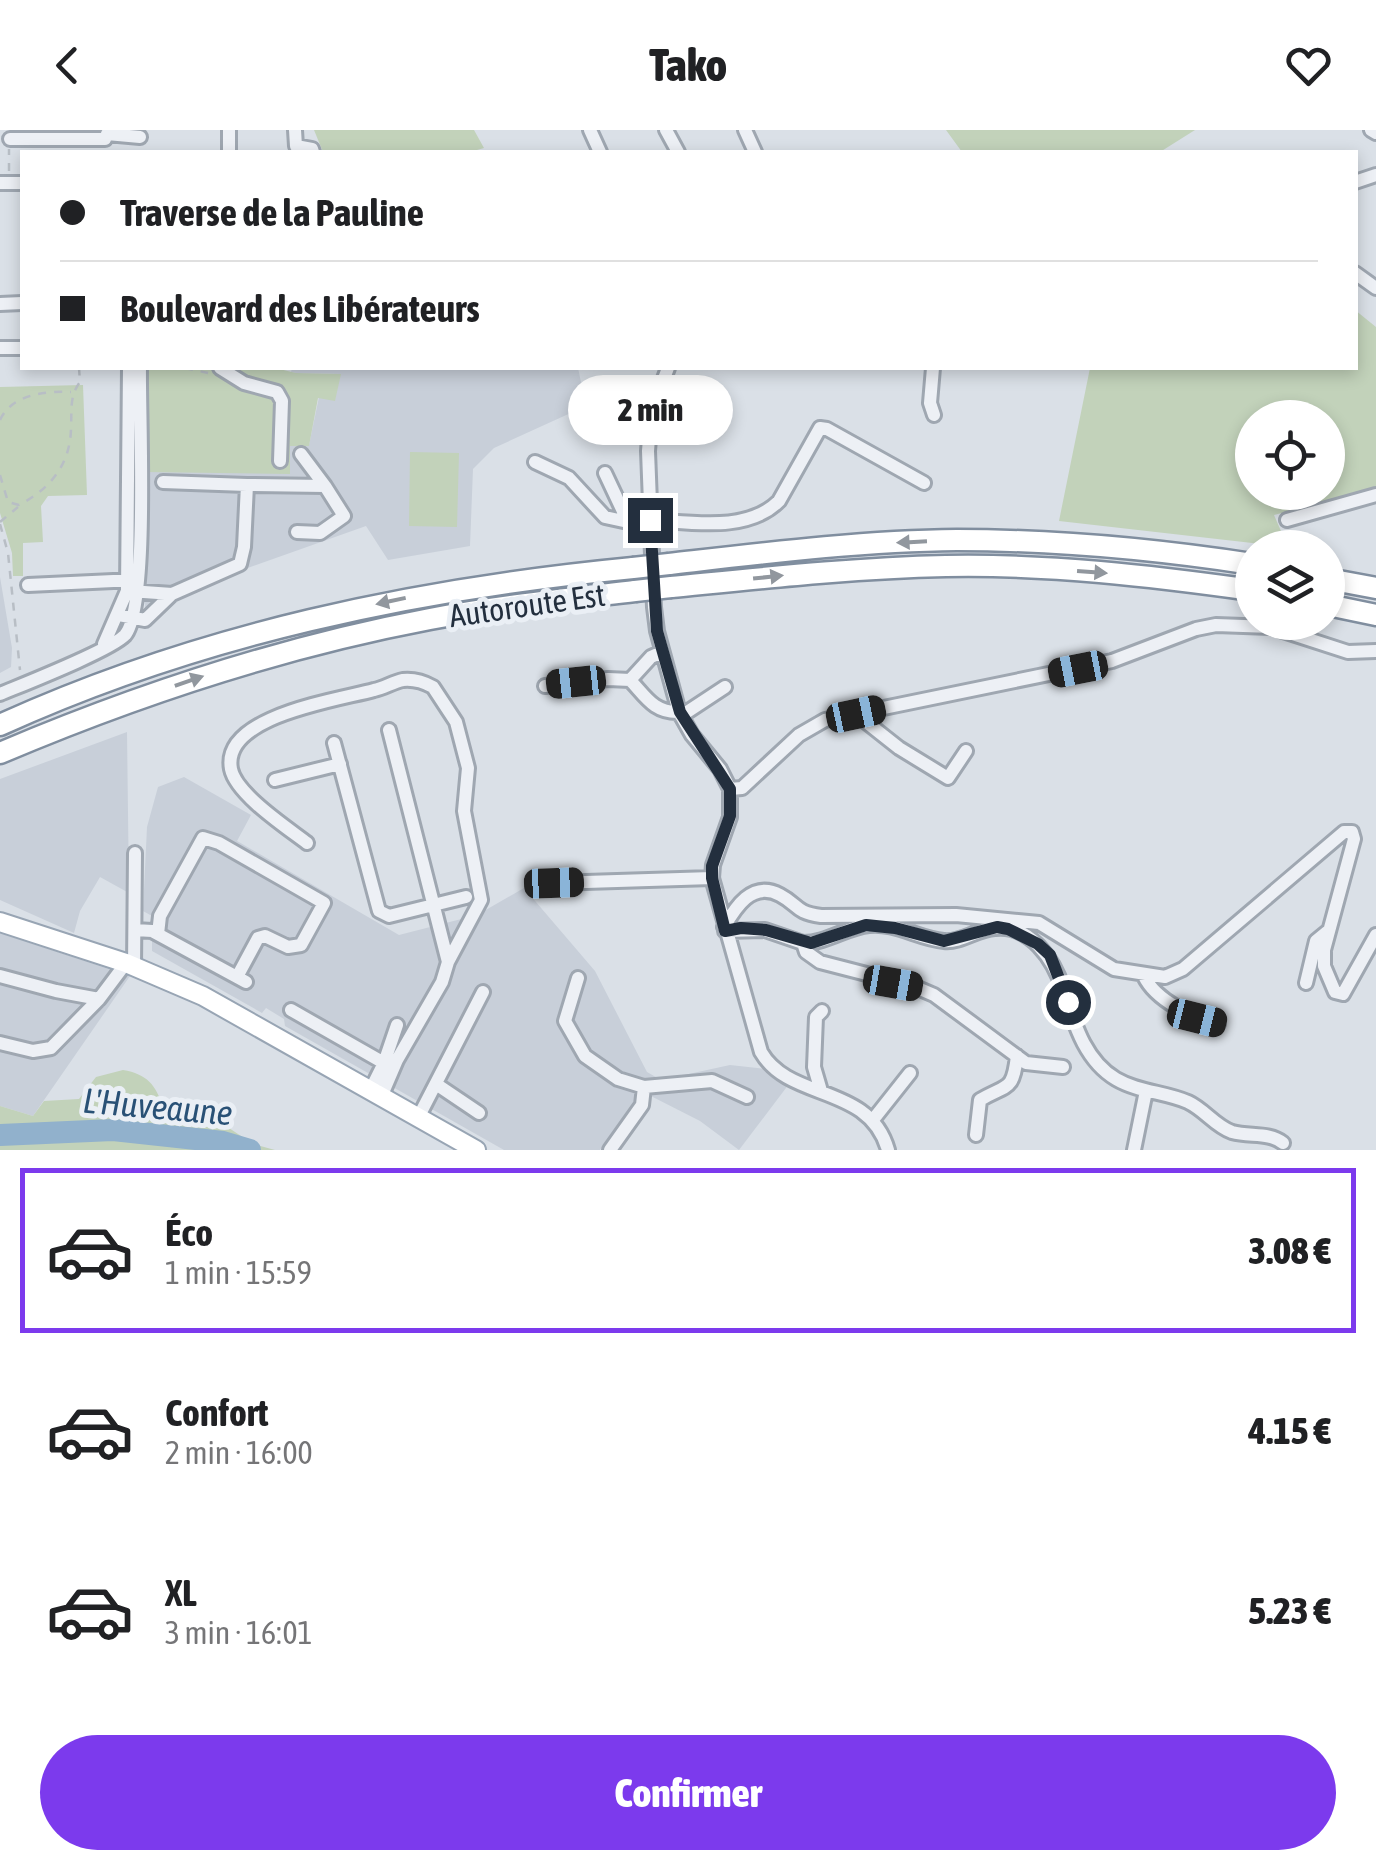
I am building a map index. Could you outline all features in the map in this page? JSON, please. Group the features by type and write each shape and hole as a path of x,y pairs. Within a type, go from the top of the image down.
{"highway":[{"name":"Autoroute Est","path":"0,725 53,701 172,658 319,617 503,582 818,547 953,540 1070,543 1235,562"},
{"name":"Autoroute Est","path":"0,753 128,702 258,659 432,618 671,587 821,572 949,566 1150,576 1235,588"},
{"path":"1345,582 1376,588"},
{"path":"1345,609 1376,615"},
{"path":"0,768 128,702"}],"main road":[{"path":"0,922 130,965 202,996 476,1150"}],"street":[{"path":"295,130 296,146 313,150"},
{"path":"10,142 140,134"},
{"path":"129,370 133,586"},
{"path":"6,692 103,647 125,617 133,586 140,370"},
{"path":"223,370 244,383 276,392 282,401 280,461"},
{"path":"667,370 651,413 648,451 654,608 680,714 730,789 730,816 712,866 725,929 761,1052 769,1066 854,1105 872,1121 888,1150"},
{"path":"933,370 930,403 934,415"},
{"path":"535,462 570,478 605,518 628,522 650,516 738,521 769,511 779,501 820,428 924,483"},
{"path":"297,532 320,533 344,516 301,454"},
{"path":"605,473 628,522"},
{"path":"163,482 325,486"},
{"path":"125,617 144,620 172,594 240,564 247,485"},
{"path":"1288,520 1376,495"},
{"path":"28,585 133,586 172,594"},
{"path":"730,789 742,788 812,726 1112,661 1196,629 1271,626 1348,652 1376,651"},
{"path":"630,680 651,657 662,652"},
{"path":"307,843 268,814 234,780 230,764 234,745 254,727 304,706 406,680 433,686 456,722 468,768 464,810 481,900 448,962 442,982 390,1062 376,1092"},
{"path":"544,686 630,680 655,708 680,714 725,686"},
{"path":"856,714 899,748 948,778 966,751"},
{"path":"389,730 448,962"},
{"path":"334,743 379,911 389,916 466,897"},
{"path":"275,780 340,764"},
{"path":"725,929 738,902 746,896 770,893 780,895 805,914 821,916 956,915 1040,923 1114,969 1165,977 1183,969 1344,832 1352,832 1354,839 1327,932 1324,966 1335,992 1343,994 1376,935"},
{"path":"136,930 158,934 241,979 258,938 265,936 288,948 301,945 324,902 219,843 203,838 160,916 158,934"},
{"path":"0,1044 33,1051 51,1048 130,965 136,930 135,854"},
{"path":"554,883 712,878"},
{"path":"725,929 766,930 803,943 866,925 944,941 997,927 1008,929 1038,944 1050,955 1077,1030 1093,1060 1117,1080 1190,1103 1228,1131 1275,1137 1283,1143"},
{"path":"1306,983 1316,941 1327,932"},
{"path":"803,943 806,952 820,962 934,995 1034,1065 1064,1067"},
{"path":"0,976 56,992 100,999"},
{"path":"1144,976 1149,986 1168,1000 1197,1018 1218,1024"},
{"path":"578,978 565,1021 585,1056 618,1079 644,1088 712,1081 746,1097"},
{"path":"419,1116 483,992"},
{"path":"291,1010 390,1062"},
{"path":"821,1090 814,1067 816,1018 822,1011"},
{"path":"390,1062 397,1024"},
{"path":"976,1135 980,1100 1010,1086 1017,1056"},
{"path":"872,1121 910,1073"},
{"path":"436,1084 479,1113"},
{"path":"610,1150 642,1105 644,1088"},
{"path":"1134,1150 1146,1091"}],"path":[{"path":"9,166 10,142"},
{"path":"6,692 22,664 8,553 0,523 19,505 43,493 59,472 72,435 72,392 80,382 79,370"},
{"path":"0,420 4,411 21,398 51,391 72,392"},
{"path":"0,406 4,411"},
{"path":"0,474 8,502 19,505"}],"shaded area":[{"path":"578,370 586,406 494,448 473,469 470,546 388,560 366,526 214,580 165,607 145,623 146,472 309,445 319,397 340,374 291,372"},
{"path":"0,577 12,648 11,667 0,673"},
{"path":"127,732 129,893 100,877 80,911 74,933 0,900 0,779"},
{"path":"184,777 251,815 237,841 399,935 477,915 524,888 595,971 647,1072 661,1080 730,1065 766,1069 789,1084 739,1150 700,1121 643,1092 600,1150 504,1150 285,1026 284,1019 266,1008 262,1013 152,951 152,916 143,911 147,827 158,787"},
{"path":"0,933 130,976 33,1116 0,1106"}],"green space":[{"path":"314,130 474,130 484,148 477,150 322,150"},
{"path":"946,130 1195,130 1163,150 961,150"},
{"path":"1358,312 1376,327 1376,489 1345,497 1345,400 1235,400 1235,510 1294,510 1274,515 1281,530 1235,530 1235,541 1059,521 1090,370 1358,370"},
{"path":"146,370 341,374 335,401 318,398 309,446 290,446 290,474 146,472"},
{"path":"83,385 87,495 48,496 41,506 43,542 23,543 23,576 13,576 12,553 0,513 0,387"},
{"path":"410,452 459,453 457,527 409,526"},
{"path":"123,1070 149,1082 163,1107 184,1118 229,1128 253,1144 275,1150 0,1150 0,1106 33,1116 44,1101 79,1099 96,1077"}],"waterway":[{"name":"L'Huveaune","path":"0,1135 113,1130 223,1142 250,1150"}],"route":[{"path":"650,520 657,631 680,712 692,736 720,768 730,789 730,816 712,866 725,931 766,930 811,943 866,925 944,941 997,927 1008,929 1038,944 1050,955 1068,1002"}]}
